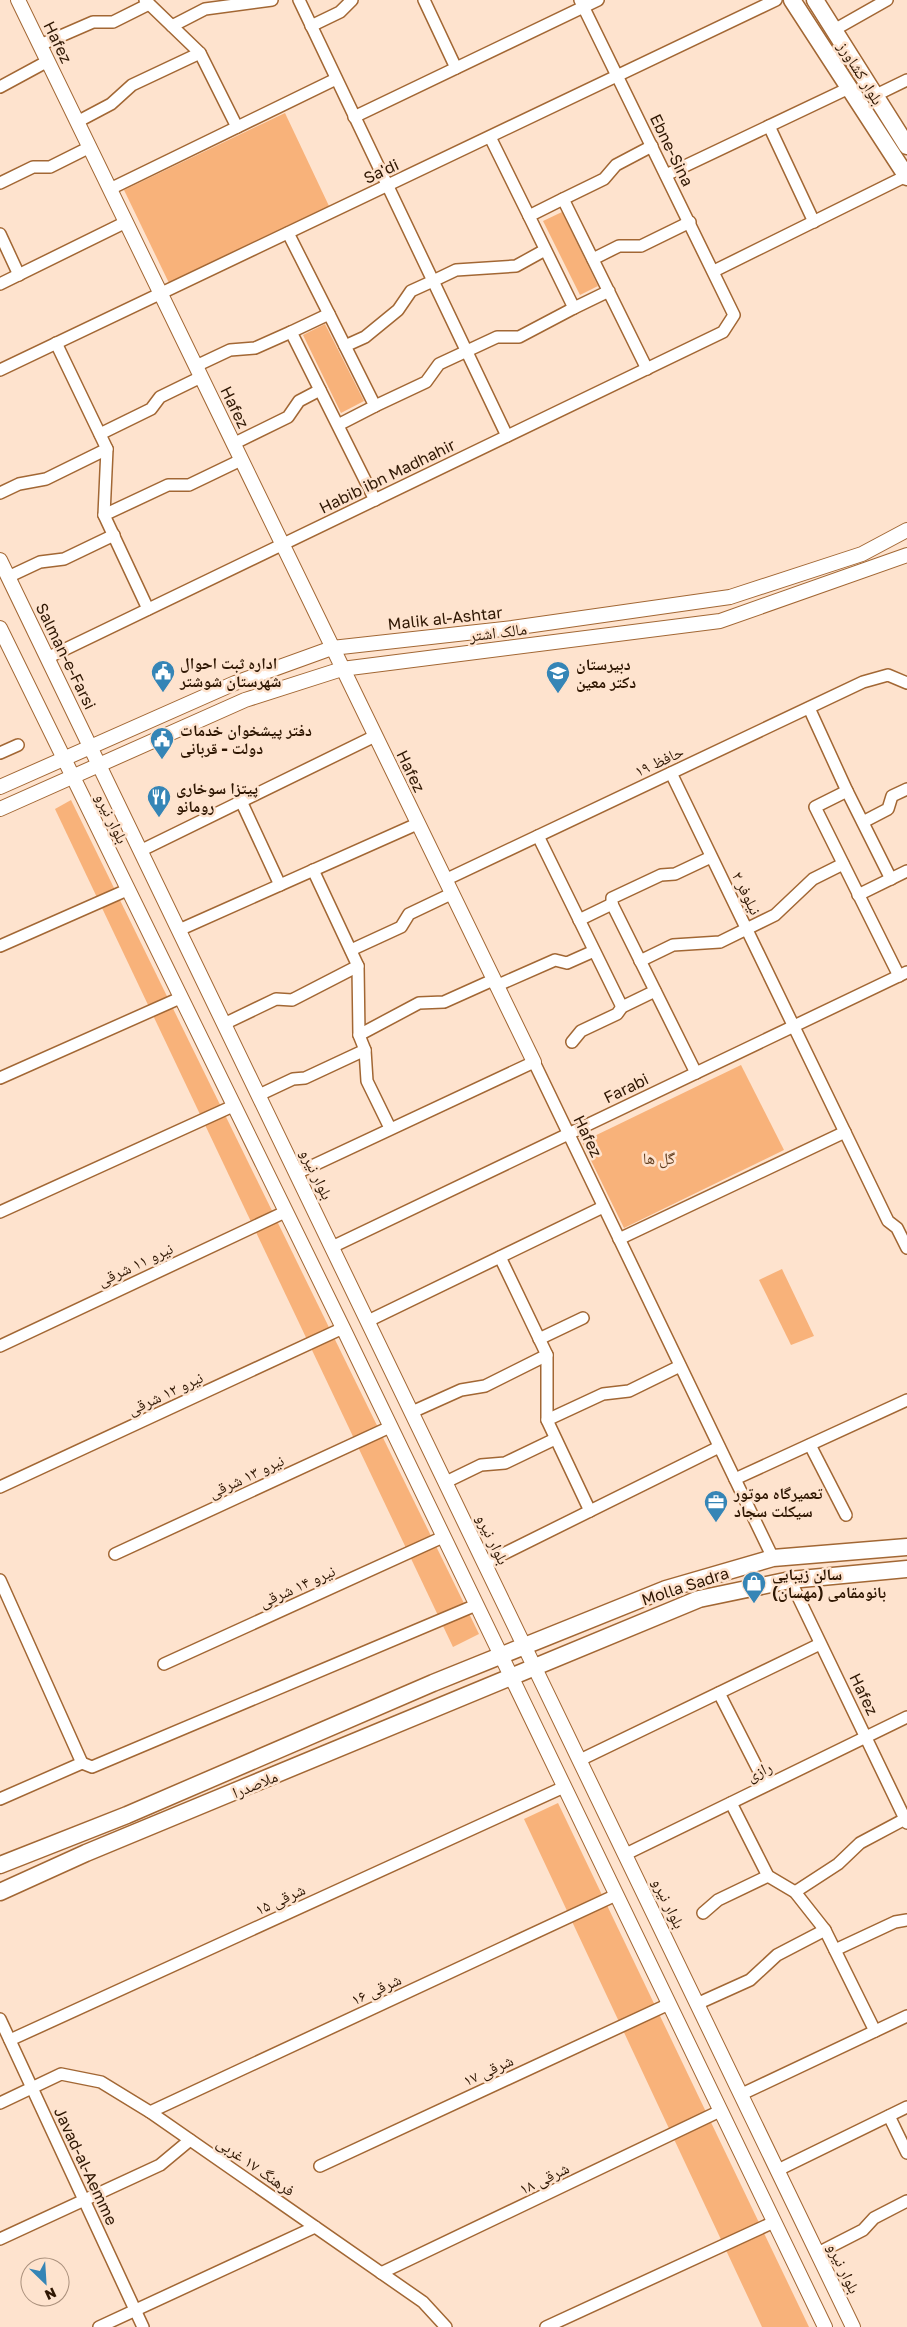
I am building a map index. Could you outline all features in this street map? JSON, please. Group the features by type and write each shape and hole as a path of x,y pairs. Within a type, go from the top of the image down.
{"main road":[{"path":"792,0 907,176"},
{"name":"بلوار کشاورز","path":"815,0 907,146"},
{"name":"Molla Sadra","path":"501,1656 666,1589 773,1558 907,1547"},
{"name":"Molla Sadra","path":"511,1678 699,1599 790,1580 907,1569"},
{"name":"ملاصدرا","path":"0,1865 128,1815 501,1656"},
{"name":"ملاصدرا","path":"0,1892 86,1854 511,1678"}],"street":[{"name":"Hafez","path":"18,0 773,1558"},
{"path":"172,26 204,9 272,0"},
{"path":"299,0 386,186 508,436"},
{"path":"311,26 340,12 352,0"},
{"path":"424,0 456,68"},
{"path":"354,117 582,4 598,0"},
{"name":"Sa'di","path":"0,370 776,0"},
{"path":"834,30 887,0"},
{"path":"40,45 93,22 113,22 147,2 200,53 237,127"},
{"name":"Ebne-Sina","path":"582,4 734,315"},
{"path":"77,122 111,104 132,85 200,53"},
{"path":"0,86 48,61"},
{"path":"110,189 336,79"},
{"path":"874,96 907,80"},
{"path":"666,174 849,88"},
{"path":"769,126 814,222"},
{"path":"490,137 574,308"},
{"path":"529,216 604,179 616,165 652,146"},
{"path":"0,182 33,167 50,167 90,148"},
{"path":"714,271 907,176"},
{"path":"564,199 647,369"},
{"path":"0,284 126,222"},
{"path":"593,259 619,246 641,246 690,222"},
{"path":"288,233 375,406"},
{"path":"0,234 19,275"},
{"path":"345,346 365,337 398,310 411,291 456,270 516,266 545,250"},
{"path":"338,425 426,382 439,364 497,337 519,336 609,291"},
{"path":"100,434 150,409 160,397 230,350 255,348 329,314"},
{"name":"Habib ibn Madhahir","path":"47,658 723,332 734,315"},
{"path":"291,332 375,500"},
{"path":"56,343 108,449 104,515 148,609"},
{"path":"233,444 288,417 299,401 320,390"},
{"path":"0,493 19,484 46,479 108,449"},
{"path":"104,515 168,485 189,485 241,460"},
{"name":"Malik al-Ashtar","path":"0,787 235,683 332,648 512,628 730,597 862,554 907,530"},
{"path":"8,576 40,562 64,558 114,535"},
{"name":"مالک اشتر","path":"100,766 245,700 342,668 720,621 907,555"},
{"name":"Salman-e-Farsi","path":"0,560 100,766"},
{"path":"0,628 73,778"},
{"name":"حافظ ۱۹","path":"445,880 863,682 888,675 907,684"},
{"path":"809,708 890,879"},
{"path":"140,851 375,736"},
{"path":"0,753 18,745"},
{"path":"0,809 100,766"},
{"name":"بلوار نیرو","path":"100,766 853,2327"},
{"name":"نیلوفر ۲","path":"671,773 888,1221 897,1228 907,1248"},
{"name":"بلوار نیرو","path":"73,778 501,1656"},
{"path":"862,822 888,809 892,796 907,789"},
{"path":"847,791 815,807 858,895 903,974"},
{"path":"241,801 280,885"},
{"path":"179,930 417,824"},
{"path":"538,836 622,1007"},
{"path":"696,1073 612,904 612,898 661,875 675,874 712,857"},
{"path":"640,961 674,945 720,942 775,915 813,879 843,864"},
{"path":"313,870 358,966 359,1035 366,1050 367,1081 390,1128"},
{"path":"858,895 907,871"},
{"path":"0,946 128,890"},
{"path":"351,950 402,927 409,914 452,894"},
{"path":"579,920 612,904"},
{"path":"359,1035 419,1003 444,1002 555,960 567,963 594,951"},
{"path":"224,1024 276,999 292,1000 358,966"},
{"name":"Farabi","path":"332,1247 903,974"},
{"path":"572,1042 581,1031 618,1014 622,1007 655,990"},
{"path":"0,1078 180,998"},
{"path":"259,1095 293,1078 305,1078 366,1050"},
{"path":"297,1173 534,1062"},
{"path":"0,1212 233,1106"},
{"path":"619,1239 845,1132"},
{"path":"368,1321 603,1207"},
{"name":"نیرو ۱۱ شرقی","path":"0,1346 285,1212"},
{"path":"500,1257 547,1355 547,1420 590,1511"},
{"path":"539,1339 583,1318"},
{"name":"نیرو ۱۲ شرقی","path":"0,1486 342,1328"},
{"path":"412,1412 461,1390 485,1386 547,1355"},
{"path":"547,1420 604,1394 629,1391 680,1366"},
{"path":"735,1479 907,1400"},
{"name":"نیرو ۱۳ شرقی","path":"115,1554 390,1427"},
{"path":"446,1482 481,1465 505,1463 555,1439"},
{"path":"810,1445 846,1515"},
{"path":"485,1562 720,1447"},
{"name":"نیرو ۱۴ شرقی","path":"164,1664 444,1537"},
{"path":"0,1580 5,1603 82,1763 92,1767 476,1605"},
{"name":"Hafez","path":"790,1580 906,1821"},
{"path":"580,1760 820,1644"},
{"path":"501,1656 825,2327"},
{"path":"719,1692 766,1785"},
{"name":"رازی","path":"626,1854 907,1717"},
{"path":"0,1799 82,1763"},
{"name":"۱۵ شرقی","path":"10,2040 564,1787"},
{"path":"731,1803 768,1876 795,1892 825,1930 875,2031"},
{"path":"795,1892 838,1864 860,1843 906,1821"},
{"path":"703,1913 718,1900 768,1876"},
{"name":"۱۶ شرقی","path":"150,2112 616,1895"},
{"path":"835,1950 895,1922 907,1920"},
{"path":"698,2003 750,1980 777,1955 825,1930"},
{"name":"۱۷ شرقی","path":"320,2166 669,2004"},
{"path":"742,2094 907,2016"},
{"name":"Javad-al-Aemme","path":"0,2019 143,2327"},
{"name":"فرهنگ ۱۷ غربی","path":"0,2103 61,2074 101,2082 150,2112 423,2302 446,2327"},
{"path":"778,2170 907,2107"},
{"name":"۱۸ شرقی","path":"381,2273 720,2111"},
{"path":"889,2116 907,2152"},
{"path":"0,2239 160,2165 190,2140"},
{"path":"818,2253 864,2230 874,2218 907,2201"},
{"path":"546,2327 774,2222"},
{"path":"99,2327 315,2227"}],"green space":[{"path":"285,113 329,206 169,283 124,190"},
{"path":"562,212 598,286 580,295 543,221"},
{"path":"325,324 364,401 341,413 303,335"},
{"path":"71,800 479,1634 453,1647 55,809"},
{"name":"گل ها","path":"741,1065 784,1150 624,1228 582,1142"},
{"path":"782,1269 814,1336 791,1345 759,1280"},
{"path":"558,1803 809,2327 762,2327 524,1819"}],"place":[{"name":"اداره ثبت احوال شهرستان شوشتر","path":"163,693"},
{"name":"دبیرستان دکتر معین","path":"558,694"},
{"name":"دفتر پیشخوان خدمات دولت - قربانی","path":"162,760"},
{"name":"پیتزا سوخاری رومانو","path":"159,818"},
{"name":"تعمیرگاه موتور سیکلت سجاد","path":"716,1523"},
{"name":"سالن زیبایی بانومقامی (مهسان)","path":"754,1604"}]}
